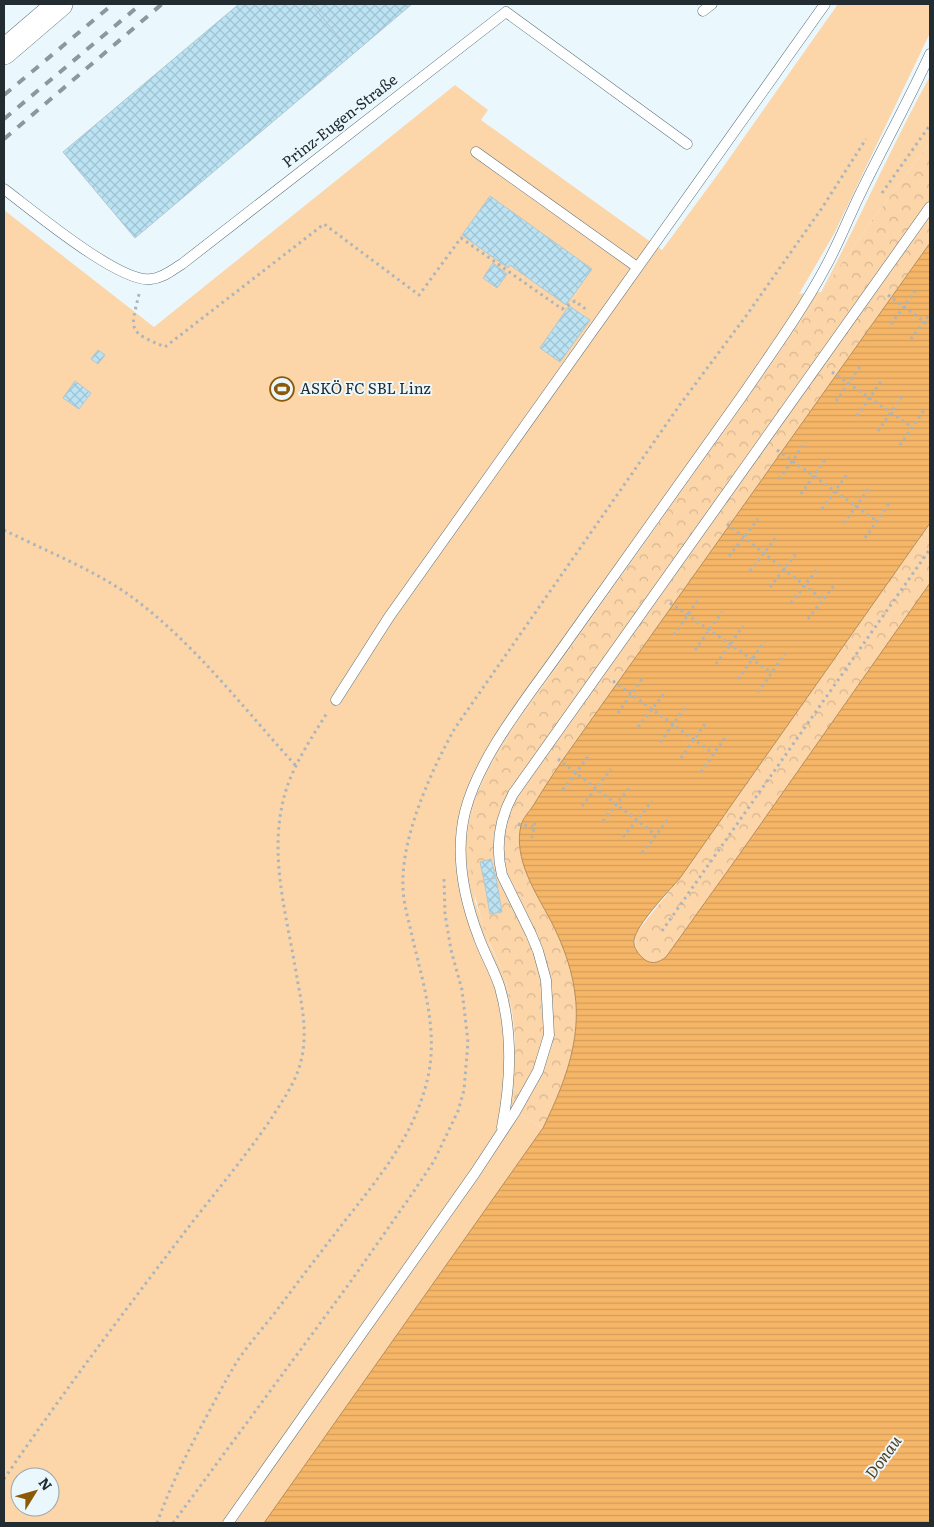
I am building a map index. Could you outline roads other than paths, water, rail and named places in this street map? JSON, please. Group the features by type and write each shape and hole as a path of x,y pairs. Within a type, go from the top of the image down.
{"street":[{"path":"4,52 60,4"}],"lane":[{"path":"703,11 712,4"},
{"path":"336,700 388,617 825,4"},
{"name":"Prinz-Eugen-Straße","path":"4,189 99,259 132,277 149,280 165,275 182,264 506,12 687,144"},
{"path":"501,1133 508,1094 510,1046 507,1021 497,978 484,952 472,918 461,860 461,834 464,815 472,790 485,762 524,702 742,395 824,271 841,238 857,200 930,54"},
{"path":"476,152 637,267"},
{"path":"228,1523 450,1208 501,1133 538,1071 547,1044 549,1025 546,980 538,951 502,875 499,862 498,838 504,811 520,782 930,206"}],"water":[{"name":"Donau","path":"930,243 930,523 680,878 640,926 634,943 635,949 648,962 656,962 666,957 930,583 930,1523 264,1523 543,1128 556,1101 572,1050 576,1026 576,1001 572,976 564,949 527,875 523,863 519,838 523,820 562,761"}],"railway":[{"path":"4,95 113,4"},
{"path":"4,119 141,4"},
{"path":"4,139 162,4"}],"place":[{"name":"ASKÖ FC SBL Linz","path":"282,389"}]}
